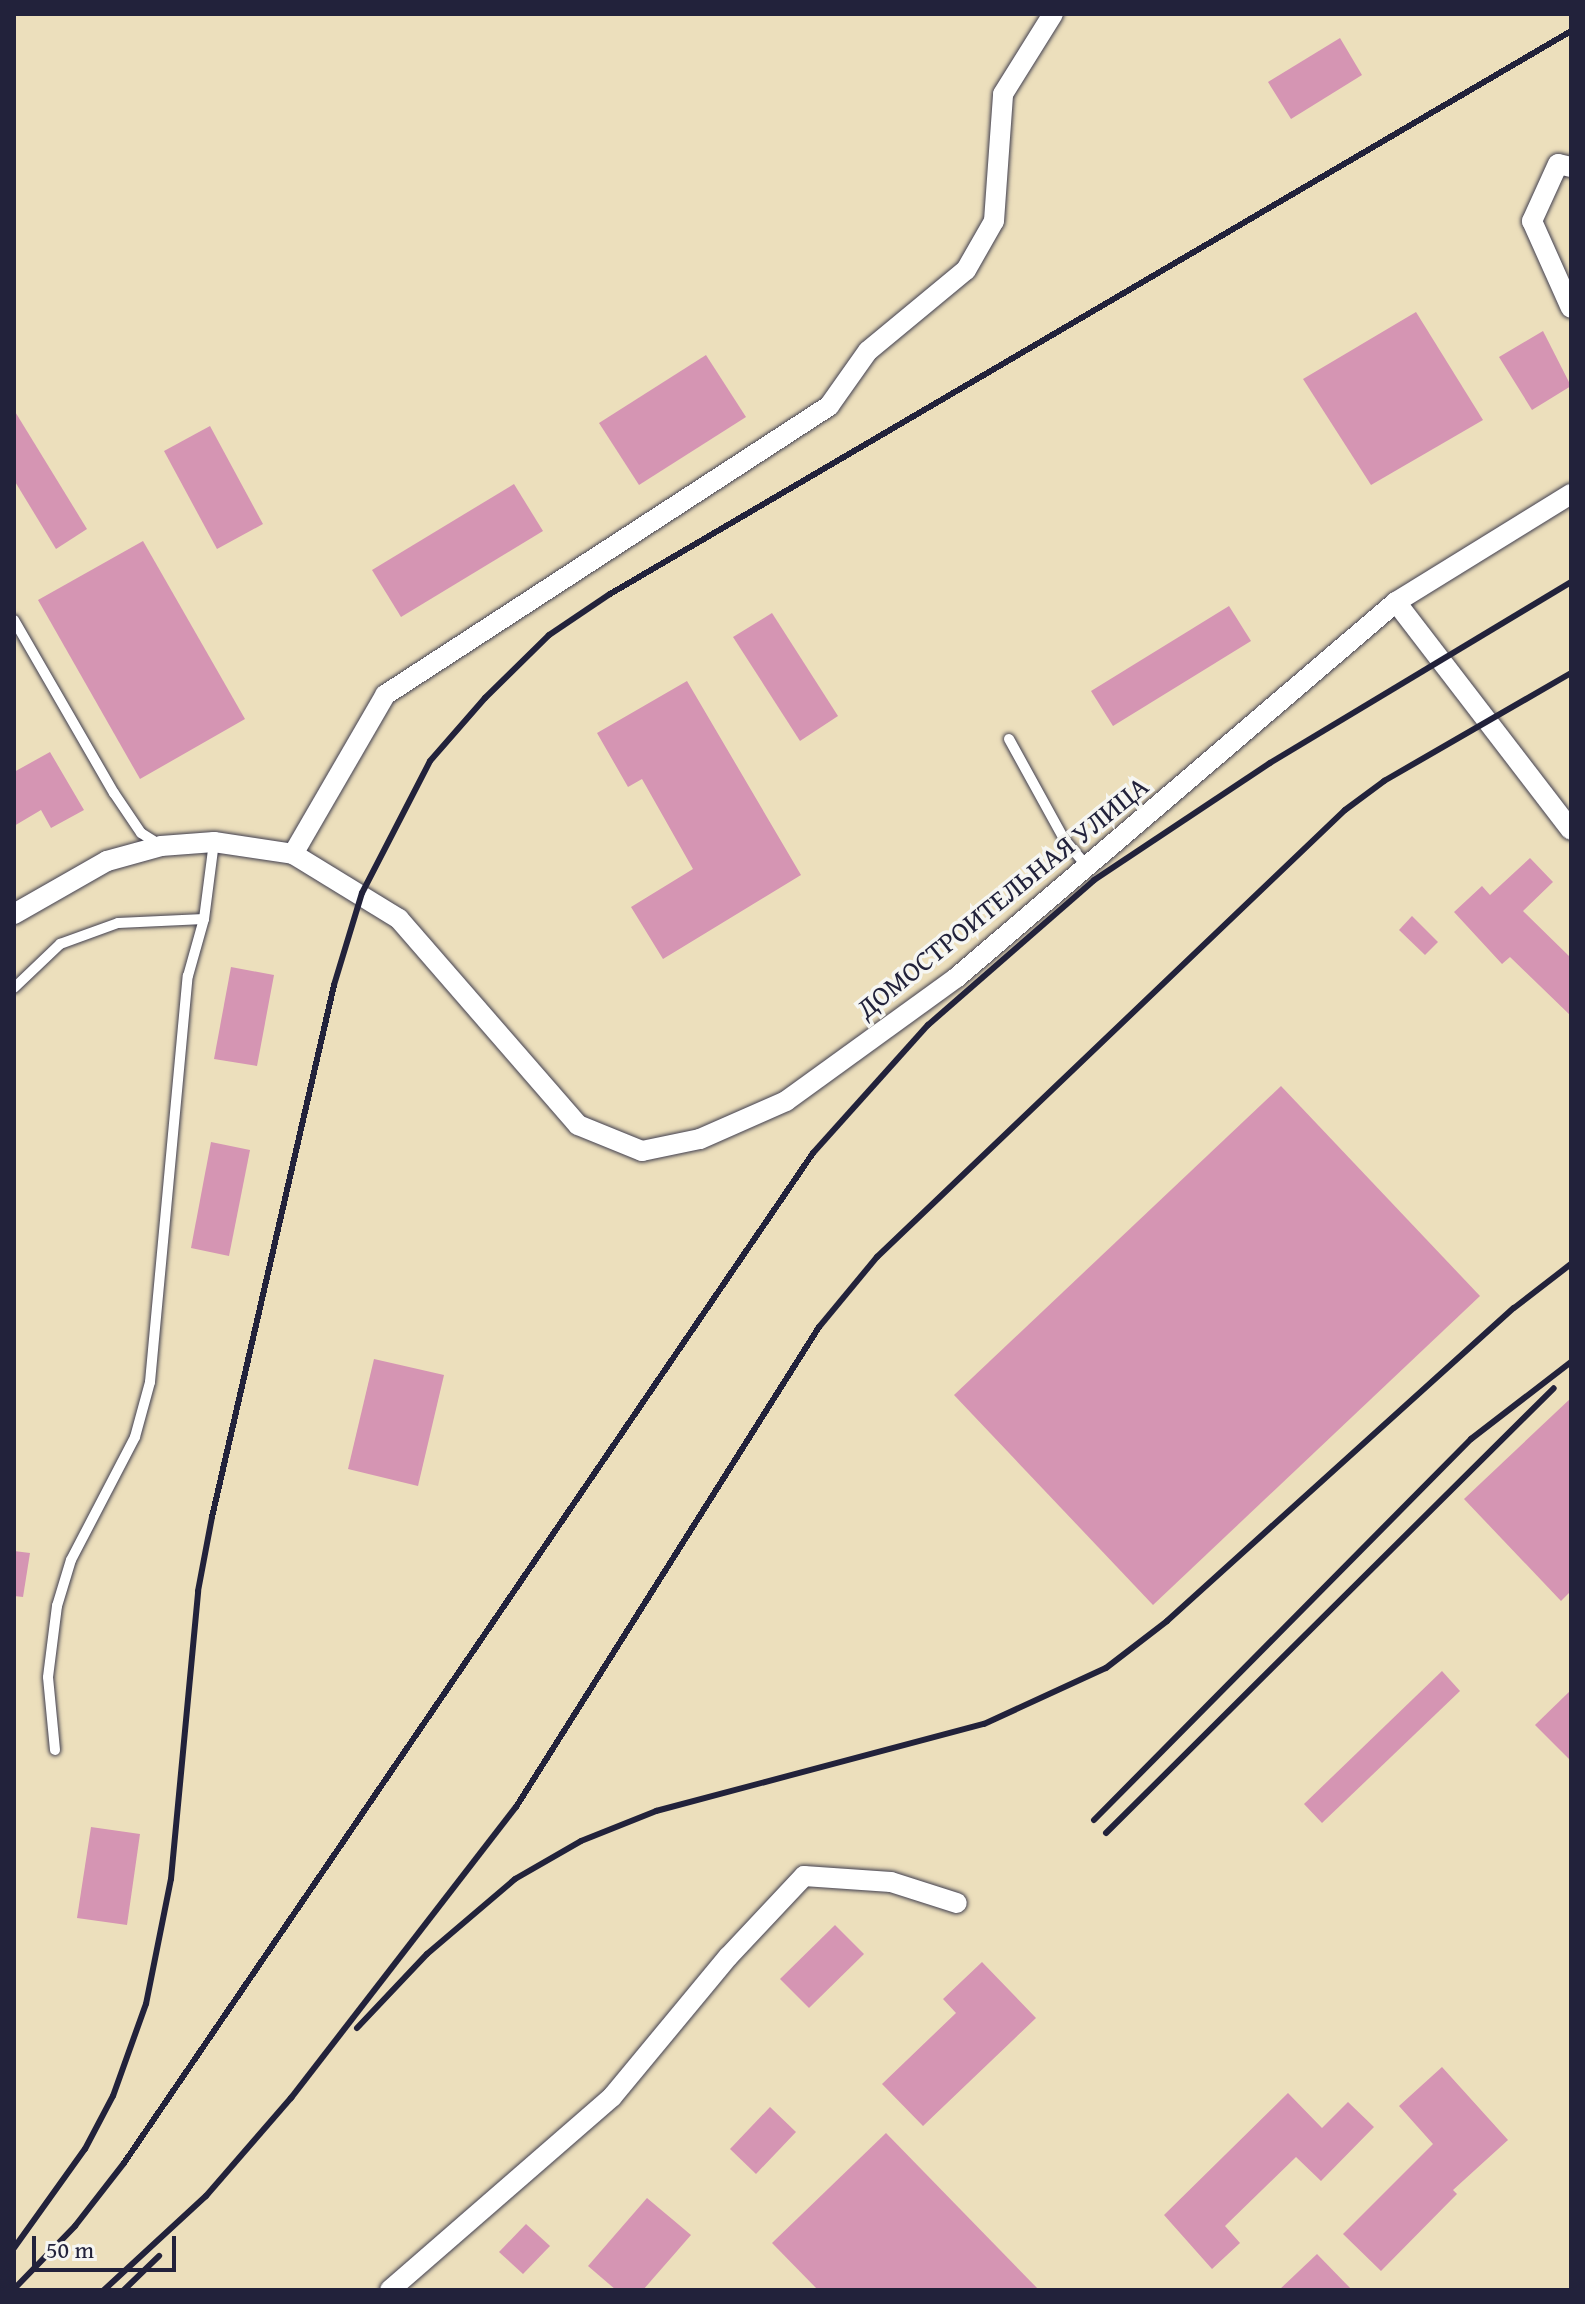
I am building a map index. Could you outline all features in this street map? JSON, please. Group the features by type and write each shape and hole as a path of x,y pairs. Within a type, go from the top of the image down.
{"street":[{"path":"293,854 385,695 829,406 868,351 966,270 994,221 1003,94 1053,14"},
{"path":"1571,167 1558,164 1532,221 1571,308"},
{"name":"ДОМОСТРОИТЕЛЬНАЯ УЛИЦА","path":"14,914 107,861 161,846 214,842 293,854 399,919 578,1125 642,1151 700,1139 786,1101 956,978 1089,868 1396,602 1571,494"},
{"path":"1396,602 1571,830"},
{"path":"390,2290 612,2097 728,1957 804,1876 891,1882 957,1903"}],"lane":[{"path":"14,620 114,793 141,833 161,846"},
{"path":"1009,739 1064,839 1089,868"},
{"path":"55,1750 48,1677 57,1606 71,1560 135,1437 150,1382 188,976 204,919 214,842"},
{"path":"14,988 60,944 104,928 204,919"}],"building":[{"path":"1340,38 1362,75 1291,119 1268,82"},
{"path":"1416,312 1483,420 1371,485 1303,379"},
{"path":"1543,331 1571,386 1532,410 1499,357"},
{"path":"706,355 746,417 639,485 599,423"},
{"path":"14,410 87,529 56,549 14,480"},
{"path":"210,426 263,524 217,549 164,451"},
{"path":"514,484 543,531 401,617 372,570"},
{"path":"143,541 245,719 140,779 38,600"},
{"path":"1229,606 1251,641 1113,726 1091,691"},
{"path":"772,613 838,716 800,741 733,637"},
{"path":"687,681 801,875 663,959 631,907 693,869 642,779 628,787 597,733"},
{"path":"50,752 84,810 51,828 41,810 14,826 14,772"},
{"path":"1530,858 1553,882 1523,911 1571,958 1571,1016 1510,957 1502,964 1454,912 1482,886 1490,895"},
{"path":"1412,916 1438,942 1425,955 1399,930"},
{"path":"231,967 274,975 257,1066 214,1059"},
{"path":"1281,1086 1480,1296 1153,1605 954,1395"},
{"path":"211,1142 250,1150 229,1256 191,1248"},
{"path":"374,1359 444,1375 418,1486 348,1469"},
{"path":"1571,1398 1571,1591 1561,1601 1464,1499"},
{"path":"14,1551 30,1553 23,1597 14,1596"},
{"path":"1442,1671 1460,1691 1322,1823 1304,1804"},
{"path":"1571,1690 1571,1761 1535,1725"},
{"path":"91,1827 140,1834 127,1925 77,1918"},
{"path":"835,1925 864,1954 809,2008 780,1979"},
{"path":"982,1962 1036,2018 923,2126 882,2084 956,2013 943,1999"},
{"path":"1442,2067 1508,2140 1453,2190 1457,2194 1381,2271 1343,2234 1433,2144 1399,2106"},
{"path":"1288,2093 1322,2128 1348,2102 1374,2127 1321,2181 1296,2157 1225,2226 1240,2243 1212,2269 1164,2215"},
{"path":"770,2107 796,2132 756,2174 730,2149"},
{"path":"886,2133 1039,2290 818,2290 772,2243"},
{"path":"647,2198 691,2235 643,2290 616,2290 588,2266"},
{"path":"526,2224 550,2246 523,2274 499,2252"},
{"path":"1317,2254 1352,2290 1279,2290"}],"railway":[{"path":"14,2248 85,2149 113,2096 146,2004 171,1879 198,1591 212,1517 334,985 362,893 430,761 485,698 549,635 610,594 1571,31"},
{"path":"14,2289 75,2226 124,2163 813,1153 928,1025 1094,880 1270,763 1571,582"},
{"path":"104,2290 206,2196 291,2098 516,1807 819,1327 877,1257 1345,810 1384,781 1571,673"},
{"path":"357,2028 427,1954 515,1879 581,1841 656,1811 984,1724 1106,1668 1167,1621 1514,1308 1571,1264"},
{"path":"1094,1820 1471,1439 1571,1362"},
{"path":"1106,1833 1554,1388"},
{"path":"124,2290 159,2256"}]}
